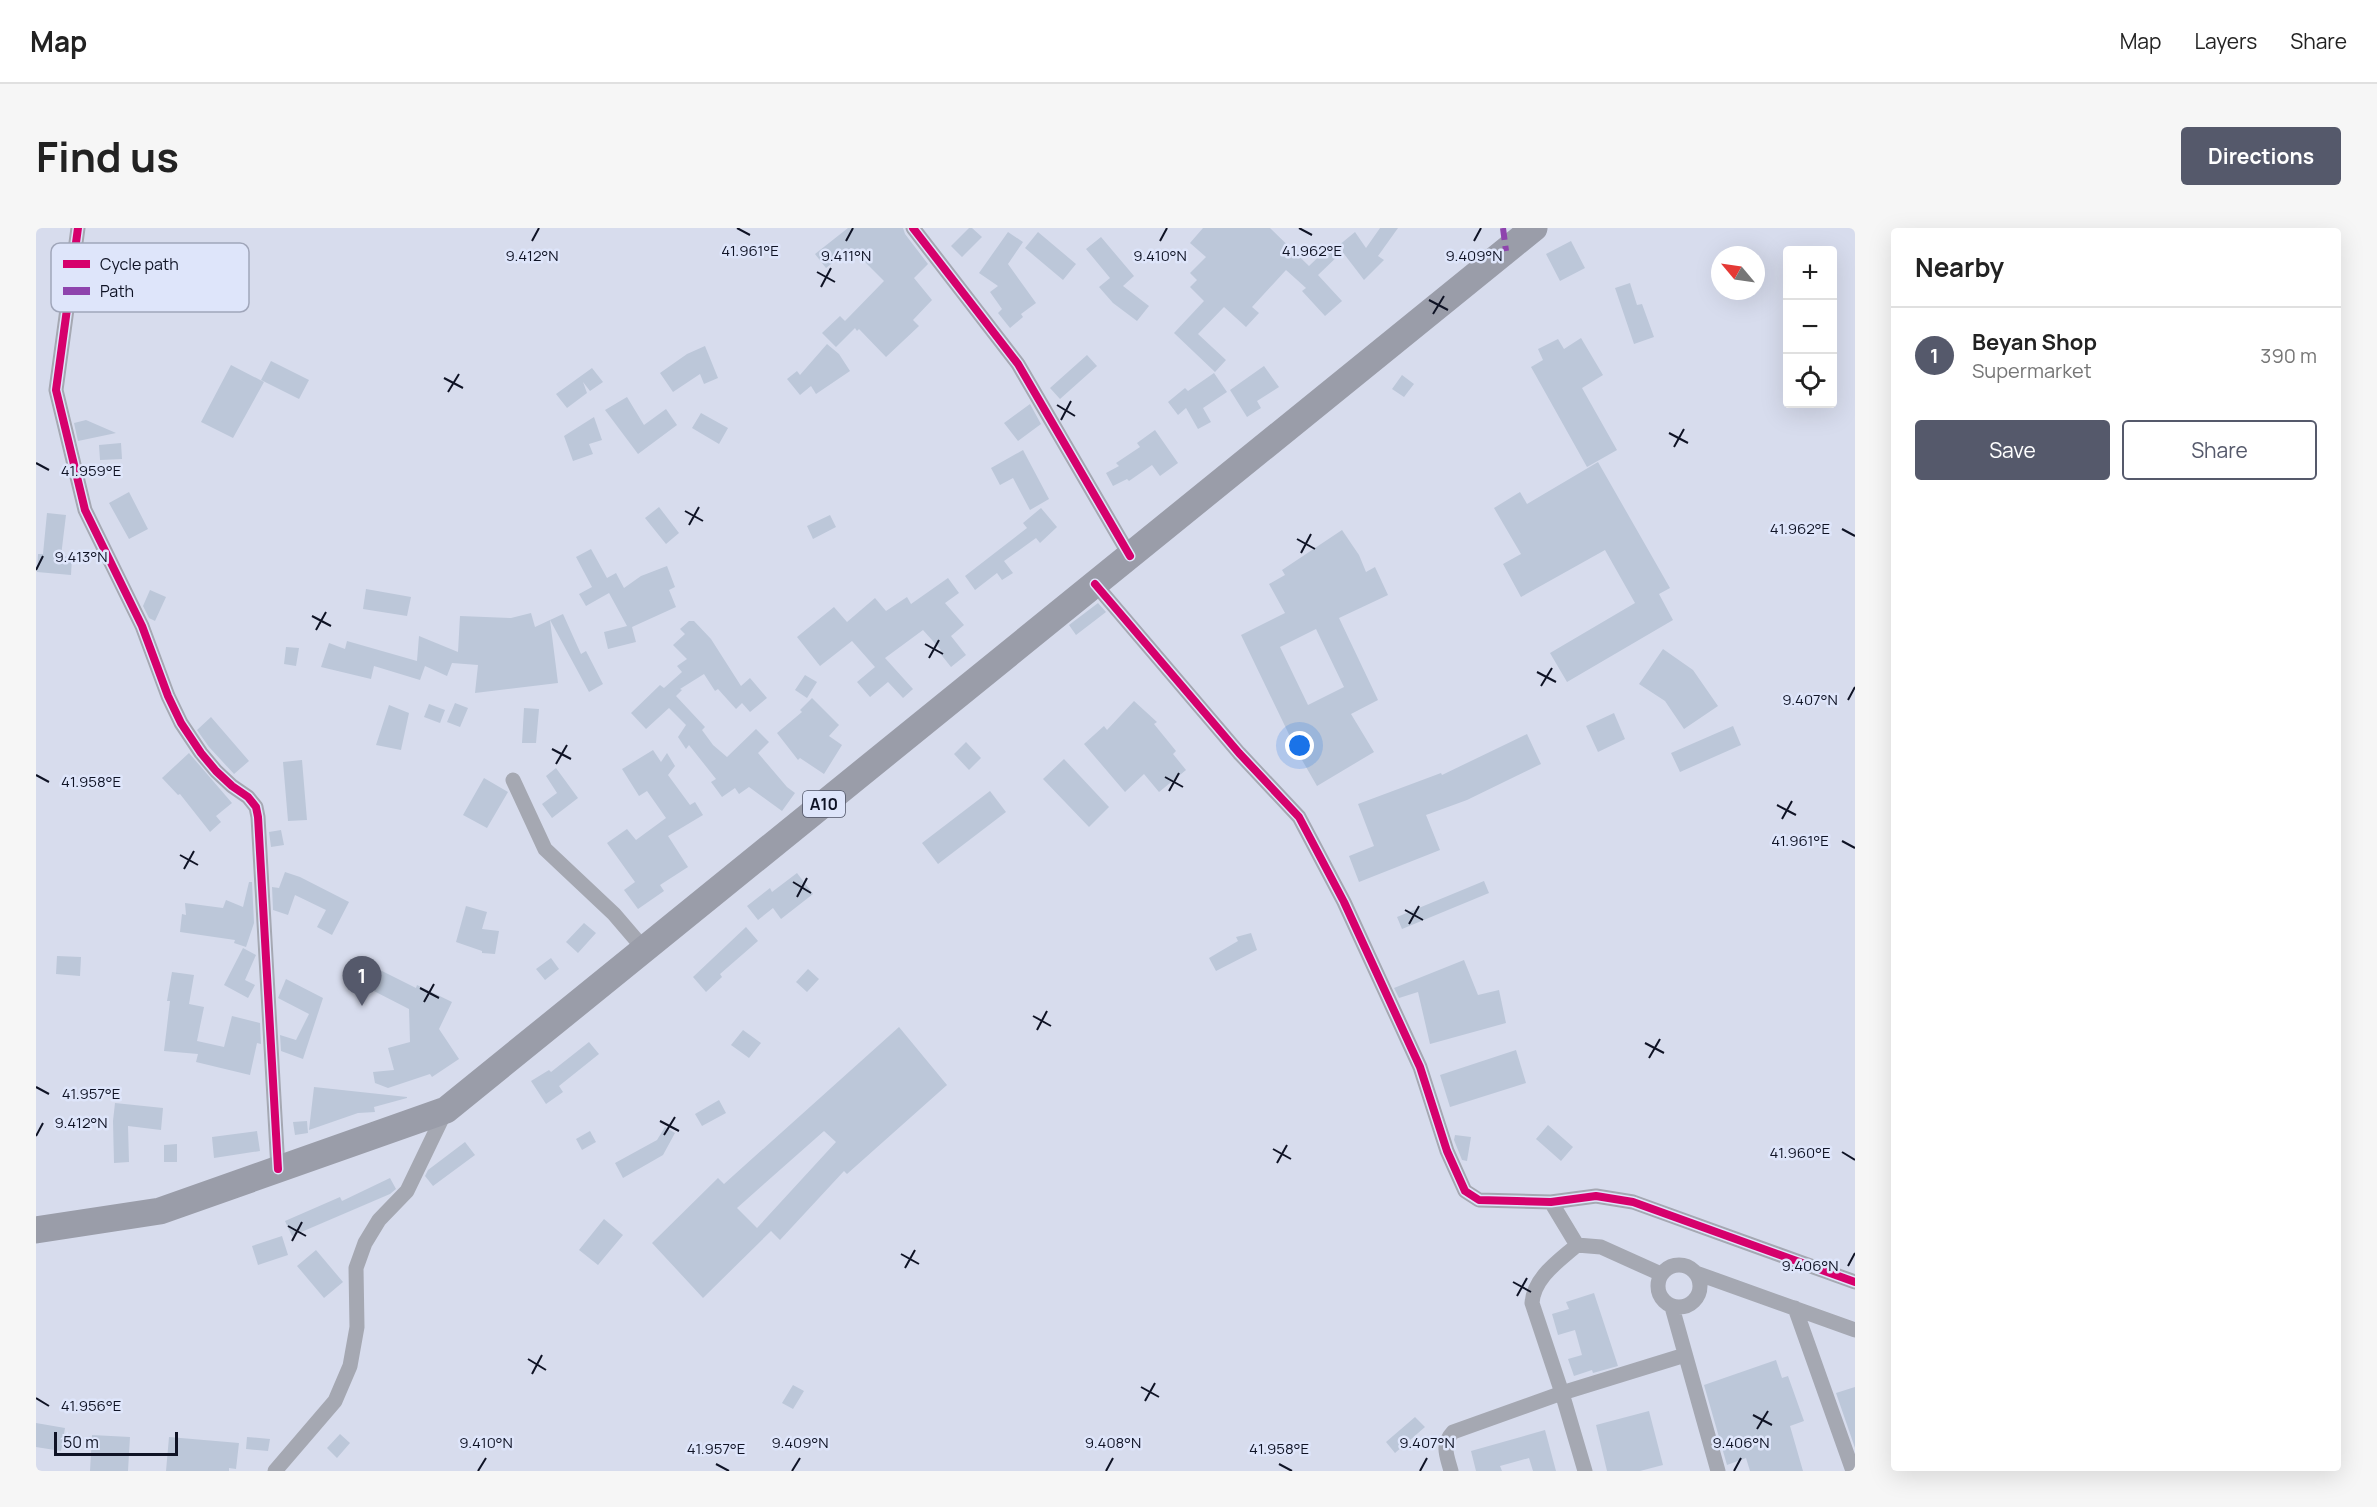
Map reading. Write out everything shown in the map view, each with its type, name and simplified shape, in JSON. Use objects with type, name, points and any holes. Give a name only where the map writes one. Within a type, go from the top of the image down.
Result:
[{"type":"highway","name":"A10","points":[[36,1230],[160,1211],[446,1110],[1534,228]]},
{"type":"street","points":[[76,243],[78,228]]},
{"type":"street","points":[[914,228],[1018,364],[1130,556]]},
{"type":"street","points":[[67,312],[56,390],[85,510],[142,626],[181,723],[216,771],[248,797],[256,807],[278,1169]]},
{"type":"street","points":[[1095,584],[1239,753],[1299,817],[1344,902],[1420,1067],[1447,1151],[1465,1191],[1479,1200],[1551,1202],[1596,1196],[1633,1202],[1855,1282]]},
{"type":"street","points":[[513,780],[545,849],[614,914],[644,949]]},
{"type":"street","points":[[275,1471],[335,1401],[350,1366],[357,1328],[356,1268],[365,1243],[380,1220],[407,1191],[446,1110]]},
{"type":"street","points":[[1551,1202],[1577,1245]]},
{"type":"street","points":[[1585,1471],[1532,1303],[1533,1292],[1541,1279],[1577,1245],[1601,1247],[1661,1274]]},
{"type":"street","points":[[1696,1273],[1701,1286],[1696,1299],[1686,1307],[1672,1307],[1661,1299],[1657,1287],[1661,1274],[1672,1266],[1685,1266],[1696,1273],[1855,1330]]},
{"type":"street","points":[[1672,1307],[1714,1470]]},
{"type":"street","points":[[1795,1308],[1852,1471]]},
{"type":"street","points":[[1451,1471],[1445,1450],[1447,1439],[1453,1432],[1562,1393],[1685,1355]]},
{"type":"building","points":[[848,228],[903,228],[928,264],[914,278],[932,300],[913,320],[919,326],[886,357],[859,329],[857,331],[855,328],[836,347],[822,333],[840,316],[845,321],[884,281],[851,248],[826,268],[815,254]]},
{"type":"building","points":[[969,228],[982,237],[962,257],[951,246]]},
{"type":"building","points":[[1203,228],[1270,228],[1309,266],[1332,244],[1341,253],[1318,275],[1342,301],[1325,316],[1302,291],[1306,288],[1286,270],[1252,307],[1259,313],[1246,327],[1224,307],[1198,334],[1226,360],[1215,372],[1174,333],[1204,301],[1190,287],[1197,280],[1190,273],[1206,257],[1190,243]]},
{"type":"building","points":[[1380,228],[1398,228],[1378,256],[1384,260],[1364,280],[1338,246],[1355,232],[1366,248]]},
{"type":"building","points":[[1008,232],[1023,242],[1008,264],[1036,303],[1021,314],[1023,317],[1010,328],[998,313],[1002,309],[990,292],[998,286],[979,273]]},
{"type":"building","points":[[1038,232],[1076,264],[1063,280],[1025,248]]},
{"type":"building","points":[[1101,237],[1134,276],[1123,286],[1149,306],[1137,321],[1113,303],[1099,287],[1110,278],[1086,249]]},
{"type":"building","points":[[1571,241],[1585,268],[1560,281],[1546,254]]},
{"type":"building","points":[[1630,283],[1637,305],[1642,304],[1654,337],[1634,344],[1615,288]]},
{"type":"building","points":[[1581,338],[1603,375],[1582,388],[1617,450],[1587,467],[1531,367],[1543,360],[1538,349],[1558,339],[1564,349]]},
{"type":"building","points":[[827,344],[839,354],[850,371],[816,394],[811,386],[800,395],[787,379],[797,371],[800,375]]},
{"type":"building","points":[[705,346],[718,378],[704,384],[700,374],[673,392],[660,373],[687,354]]},
{"type":"building","points":[[1087,355],[1097,366],[1060,399],[1050,388]]},
{"type":"building","points":[[271,361],[309,380],[299,399],[261,380]]},
{"type":"building","points":[[231,365],[264,382],[233,438],[201,422]]},
{"type":"building","points":[[1264,366],[1279,387],[1257,401],[1261,408],[1247,417],[1230,390]]},
{"type":"building","points":[[592,368],[603,382],[590,391],[583,382],[587,393],[567,408],[556,394]]},
{"type":"building","points":[[1214,373],[1227,392],[1203,408],[1211,422],[1198,429],[1186,408],[1178,415],[1168,402],[1185,388],[1188,391]]},
{"type":"building","points":[[1402,375],[1414,384],[1404,397],[1392,389]]},
{"type":"building","points":[[627,397],[644,425],[666,409],[677,425],[638,454],[605,410]]},
{"type":"building","points":[[1030,404],[1041,424],[1018,441],[1004,423]]},
{"type":"building","points":[[701,413],[728,428],[719,444],[692,428]]},
{"type":"building","points":[[594,417],[602,440],[589,444],[593,454],[573,461],[564,436]]},
{"type":"building","points":[[86,420],[116,433],[78,441],[74,423]]},
{"type":"building","points":[[1155,430],[1178,463],[1160,476],[1152,465],[1129,481],[1127,479],[1113,486],[1106,473],[1119,466],[1116,463],[1140,447],[1137,443]]},
{"type":"building","points":[[121,443],[122,459],[100,460],[99,445]]},
{"type":"building","points":[[1023,450],[1049,499],[1030,510],[1013,478],[1000,485],[991,468]]},
{"type":"building","points":[[1598,462],[1670,588],[1659,594],[1673,620],[1567,682],[1550,653],[1635,603],[1605,550],[1521,597],[1503,564],[1521,554],[1494,508],[1520,492],[1527,504]]},
{"type":"building","points":[[129,492],[148,529],[129,539],[109,503]]},
{"type":"building","points":[[659,507],[679,533],[666,544],[645,518]]},
{"type":"building","points":[[1041,508],[1057,527],[1040,543],[1036,538],[1004,561],[1013,573],[1002,580],[997,573],[975,590],[965,576],[1027,528],[1023,523]]},
{"type":"building","points":[[47,513],[66,515],[61,556],[72,557],[71,575],[37,572],[38,554],[43,554]]},
{"type":"building","points":[[830,515],[836,527],[813,539],[807,526]]},
{"type":"building","points":[[1342,530],[1359,555],[1366,572],[1375,567],[1388,595],[1339,618],[1378,700],[1351,714],[1374,752],[1317,786],[1298,753],[1241,635],[1285,613],[1269,584],[1285,575],[1282,570]],"holes":[[[1316,629],[1344,687],[1308,705],[1280,647]]]},
{"type":"building","points":[[591,549],[607,578],[616,573],[624,588],[641,576],[667,566],[675,587],[669,590],[676,607],[632,627],[636,642],[608,649],[604,632],[627,626],[609,593],[586,606],[579,594],[592,587],[576,557]]},
{"type":"building","points":[[948,578],[959,593],[945,603],[964,625],[951,636],[966,655],[951,667],[939,652],[941,650],[923,630],[885,658],[913,689],[903,698],[888,682],[870,697],[857,682],[875,667],[852,641],[820,666],[797,637],[834,607],[847,622],[875,598],[886,611],[907,597],[911,604]]},
{"type":"building","points":[[366,589],[411,597],[407,616],[363,609]]},
{"type":"building","points":[[150,590],[166,597],[155,621],[149,618],[143,606]]},
{"type":"building","points":[[1098,603],[1106,612],[1076,635],[1069,625]]},
{"type":"building","points":[[531,613],[535,627],[550,620],[558,683],[475,693],[478,665],[452,663],[447,676],[425,666],[420,680],[374,666],[371,679],[321,667],[329,643],[345,649],[347,641],[417,661],[419,636],[458,652],[460,616],[511,618]]},
{"type":"building","points":[[563,614],[581,654],[586,651],[603,684],[589,692],[550,620]]},
{"type":"building","points":[[689,621],[694,621],[711,639],[741,686],[750,678],[767,698],[750,712],[742,703],[736,709],[718,689],[715,691],[704,674],[680,689],[682,690],[676,696],[705,727],[702,730],[713,745],[727,757],[756,729],[769,742],[758,753],[795,793],[782,811],[749,787],[739,794],[735,788],[722,797],[711,782],[716,779],[689,745],[686,749],[678,737],[686,725],[669,708],[646,729],[631,713],[660,685],[664,688],[682,672],[677,666],[687,659],[673,645],[685,634],[680,629]]},
{"type":"building","points":[[286,647],[299,648],[296,666],[284,664]]},
{"type":"building","points":[[1663,649],[1693,670],[1718,706],[1684,729],[1665,701],[1639,684]]},
{"type":"building","points":[[805,675],[817,682],[807,698],[795,690]]},
{"type":"building","points":[[812,698],[839,725],[829,736],[842,745],[824,774],[800,758],[798,760],[777,733],[802,712],[800,710]]},
{"type":"building","points":[[1134,701],[1157,722],[1154,724],[1176,751],[1173,754],[1186,770],[1159,792],[1144,774],[1125,792],[1084,744],[1104,726],[1107,730]]},
{"type":"building","points":[[455,703],[468,708],[460,727],[447,722]]},
{"type":"building","points":[[429,704],[445,710],[440,723],[424,717]]},
{"type":"building","points":[[389,705],[409,713],[401,750],[376,745]]},
{"type":"building","points":[[524,708],[539,709],[536,743],[522,743]]},
{"type":"building","points":[[1614,713],[1625,739],[1598,752],[1586,726]]},
{"type":"building","points":[[211,717],[249,761],[234,774],[197,730]]},
{"type":"building","points":[[1733,726],[1741,745],[1680,772],[1671,753]]},
{"type":"building","points":[[1527,734],[1541,764],[1467,800],[1426,815],[1440,850],[1359,882],[1349,856],[1374,846],[1358,804],[1441,773],[1442,775]]},
{"type":"building","points":[[966,742],[981,758],[969,770],[954,754]]},
{"type":"building","points":[[653,750],[661,762],[667,753],[675,766],[668,775],[690,805],[695,802],[703,815],[668,836],[688,867],[660,885],[664,891],[638,909],[624,890],[635,882],[607,843],[627,829],[636,840],[666,818],[647,791],[639,796],[622,769]]},
{"type":"building","points":[[189,753],[232,803],[216,816],[221,822],[210,832],[180,794],[178,795],[162,778]]},
{"type":"building","points":[[1064,759],[1109,807],[1089,827],[1043,779]]},
{"type":"building","points":[[302,760],[307,820],[288,821],[283,762]]},
{"type":"building","points":[[556,768],[578,798],[552,818],[542,804],[557,793],[546,776]]},
{"type":"building","points":[[484,778],[508,792],[487,828],[463,815]]},
{"type":"building","points":[[990,791],[1006,812],[938,864],[922,843]]},
{"type":"building","points":[[281,830],[284,845],[271,847],[269,832]]},
{"type":"building","points":[[285,872],[300,877],[349,902],[332,935],[317,927],[326,910],[295,895],[288,915],[273,910],[272,887],[279,888]]},
{"type":"building","points":[[797,873],[813,894],[781,919],[773,908],[758,920],[747,906],[770,888],[772,892]]},
{"type":"building","points":[[1484,881],[1489,893],[1402,929],[1397,917]]},
{"type":"building","points":[[249,882],[252,882],[254,923],[246,947],[234,943],[235,940],[180,932],[182,914],[186,915],[185,903],[223,908],[226,900],[243,907]]},
{"type":"building","points":[[466,906],[487,912],[482,929],[499,931],[495,954],[482,953],[482,951],[456,942]]},
{"type":"building","points":[[584,923],[596,933],[578,953],[566,942]]},
{"type":"building","points":[[746,927],[758,941],[720,974],[722,977],[706,992],[693,977]]},
{"type":"building","points":[[1251,933],[1257,950],[1216,971],[1209,958],[1238,941],[1236,937]]},
{"type":"building","points":[[243,948],[256,955],[245,980],[255,985],[248,998],[224,985]]},
{"type":"building","points":[[57,956],[81,957],[80,976],[56,974]]},
{"type":"building","points":[[551,958],[559,969],[545,980],[536,969]]},
{"type":"building","points":[[1464,960],[1478,995],[1499,990],[1506,1023],[1430,1044],[1418,992],[1399,998],[1394,988]]},
{"type":"building","points":[[376,968],[416,988],[417,985],[452,1002],[439,1029],[459,1059],[432,1077],[430,1074],[388,1088],[375,1083],[373,1072],[394,1070],[388,1048],[410,1042],[409,1009],[366,987]]},
{"type":"building","points":[[808,969],[819,979],[807,992],[796,982]]},
{"type":"building","points":[[172,972],[194,975],[189,1004],[204,1007],[197,1041],[224,1047],[232,1016],[260,1023],[261,1044],[257,1043],[250,1075],[196,1062],[198,1054],[164,1051],[170,1001],[167,1001]]},
{"type":"building","points":[[286,979],[323,998],[303,1059],[281,1051],[280,1035],[296,1040],[309,1014],[278,998]]},
{"type":"building","points":[[899,1027],[947,1085],[847,1174],[844,1171],[780,1240],[771,1231],[703,1298],[652,1243],[718,1178],[724,1184]],"holes":[[[824,1131],[836,1142],[757,1228],[737,1208]]]},
{"type":"building","points":[[743,1030],[761,1043],[749,1058],[731,1045]]},
{"type":"building","points":[[589,1042],[599,1054],[559,1086],[563,1092],[546,1104],[531,1081],[549,1070],[551,1072]]},
{"type":"building","points":[[1516,1050],[1526,1083],[1450,1107],[1440,1075]]},
{"type":"building","points":[[314,1087],[407,1098],[374,1107],[375,1112],[358,1113],[309,1130]]},
{"type":"building","points":[[719,1100],[726,1113],[702,1126],[695,1114]]},
{"type":"building","points":[[115,1103],[163,1108],[161,1130],[128,1126],[129,1162],[114,1163]]},
{"type":"building","points":[[307,1121],[308,1133],[295,1135],[293,1122]]},
{"type":"building","points":[[1548,1125],[1573,1147],[1561,1161],[1536,1139]]},
{"type":"building","points":[[665,1127],[675,1133],[663,1155],[623,1178],[615,1163],[657,1140]]},
{"type":"building","points":[[257,1131],[260,1151],[214,1158],[212,1137]]},
{"type":"building","points":[[590,1131],[596,1142],[582,1150],[576,1139]]},
{"type":"building","points":[[1455,1135],[1471,1137],[1467,1161],[1462,1160],[1454,1140]]},
{"type":"building","points":[[465,1142],[475,1155],[433,1186],[425,1176],[428,1170]]},
{"type":"building","points":[[177,1144],[177,1162],[164,1162],[164,1145]]},
{"type":"building","points":[[390,1178],[396,1189],[390,1194],[292,1236],[285,1221],[340,1197],[342,1201]]},
{"type":"building","points":[[604,1219],[623,1235],[598,1265],[579,1250]]},
{"type":"building","points":[[282,1236],[288,1255],[258,1265],[252,1246]]},
{"type":"building","points":[[316,1250],[343,1282],[324,1298],[297,1266]]},
{"type":"building","points":[[1594,1293],[1618,1366],[1593,1373],[1592,1370],[1574,1376],[1568,1359],[1582,1355],[1575,1330],[1558,1335],[1552,1314],[1569,1309],[1566,1302]]},
{"type":"building","points":[[1776,1360],[1782,1378],[1788,1376],[1804,1421],[1790,1426],[1803,1471],[1750,1471],[1746,1458],[1727,1465],[1704,1385]]},
{"type":"building","points":[[793,1385],[804,1391],[793,1409],[782,1403]]},
{"type":"building","points":[[1855,1387],[1855,1448],[1836,1393]]},
{"type":"building","points":[[1649,1411],[1663,1465],[1640,1471],[1607,1471],[1596,1425]]},
{"type":"building","points":[[1415,1417],[1425,1427],[1395,1453],[1386,1442]]},
{"type":"building","points":[[36,1423],[65,1428],[61,1451],[36,1447]]},
{"type":"building","points":[[1545,1430],[1556,1471],[1533,1471],[1529,1458],[1500,1466],[1502,1471],[1476,1471],[1471,1451]]},
{"type":"building","points":[[340,1434],[350,1443],[337,1458],[327,1448]]},
{"type":"building","points":[[92,1435],[130,1437],[128,1471],[90,1471]]},
{"type":"building","points":[[169,1437],[239,1443],[236,1469],[166,1471]]},
{"type":"building","points":[[247,1437],[270,1439],[268,1451],[246,1449]]},
{"type":"marked path","points":[[1503,228],[1506,251]]},
{"type":"cycle path","points":[[76,243],[78,228]]},
{"type":"cycle path","points":[[913,228],[1018,364],[1130,556]]},
{"type":"cycle path","points":[[67,312],[56,390],[85,510],[142,626],[168,696],[181,723],[216,771],[248,797],[256,807],[278,1169]]},
{"type":"cycle path","points":[[1095,584],[1239,753],[1299,817],[1344,902],[1420,1067],[1447,1151],[1465,1191],[1479,1200],[1551,1202],[1596,1196],[1633,1202],[1855,1282]]},
{"type":"place","name":"Beyan Shop","points":[[362,1006]]}]
